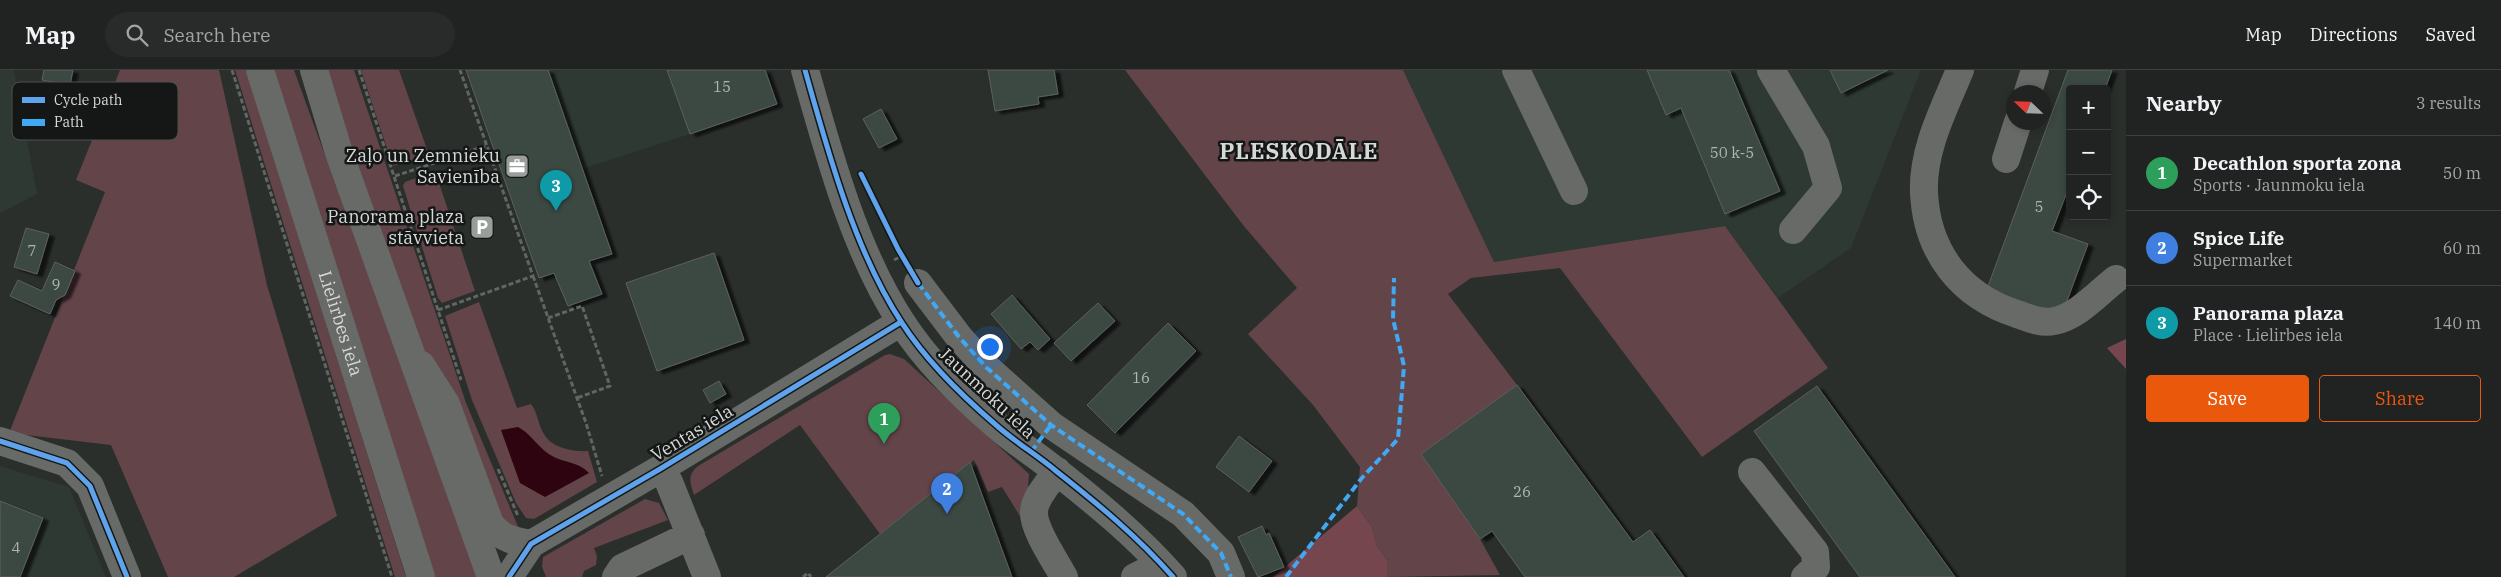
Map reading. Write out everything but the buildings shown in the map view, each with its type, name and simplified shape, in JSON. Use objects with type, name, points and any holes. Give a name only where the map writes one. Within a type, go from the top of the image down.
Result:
[{"type":"street","name":"Lielirbes iela","points":[[260,70],[421,577]]},
{"type":"street","points":[[314,70],[339,153],[491,577]]},
{"type":"street","name":"Jaunmoku iela","points":[[805,70],[849,213],[873,271],[901,322],[920,349],[997,426],[1057,471],[1124,526],[1167,570]]},
{"type":"street","points":[[1516,70],[1574,191]]},
{"type":"street","points":[[1771,70],[1816,146],[1828,188],[1793,230]]},
{"type":"street","points":[[1960,70],[1935,132],[1925,164],[1924,192],[1929,232],[1945,263],[1957,278],[1978,296],[1995,306],[2032,319],[2051,322],[2070,315],[2116,279]]},
{"type":"street","points":[[2030,85],[2035,70]]},
{"type":"street","points":[[2006,159],[2015,130]]},
{"type":"street","name":"Jaunmoku iela","points":[[918,283],[944,318],[986,367],[1051,425],[1184,514],[1221,553],[1231,577]]},
{"type":"street","name":"Ventas iela","points":[[509,577],[530,544],[660,469],[901,322]]},
{"type":"street","points":[[408,347],[446,404],[490,524],[498,533],[506,538],[530,544]]},
{"type":"street","points":[[1031,452],[1051,425]]},
{"type":"street","points":[[0,441],[67,463],[90,486],[127,577]]},
{"type":"street","points":[[660,469],[669,482],[707,577]]},
{"type":"street","points":[[1057,471],[1039,496],[1034,512],[1037,526],[1064,577]]},
{"type":"street","points":[[1752,472],[1815,552],[1816,567],[1805,577]]},
{"type":"street","points":[[616,577],[622,568],[691,535]]},
{"type":"street","points":[[1135,577],[1167,570]]},
{"type":"path","points":[[232,70],[392,577]]},
{"type":"path","points":[[359,70],[462,384]]},
{"type":"path","points":[[460,70],[577,398],[604,483]]},
{"type":"path","points":[[466,152],[486,146]]},
{"type":"path","points":[[395,176],[447,158]]},
{"type":"path","points":[[898,249],[918,283]]},
{"type":"path","points":[[438,310],[532,276]]},
{"type":"path","points":[[548,318],[582,306],[610,386],[577,398]]},
{"type":"path","points":[[496,465],[530,544]]},
{"type":"path","points":[[803,577],[808,573],[811,577]]},
{"type":"shaded area","points":[[0,70],[14,70],[16,82],[12,82],[12,140],[27,140],[37,194],[0,213]]},
{"type":"shaded area","points":[[120,70],[219,70],[267,285],[337,516],[234,577],[168,577],[111,445],[9,433],[105,192],[76,180],[92,140],[178,140],[178,82],[115,82]]},
{"type":"shaded area","points":[[235,70],[246,70],[406,577],[395,577]]},
{"type":"shaded area","points":[[274,70],[294,70],[478,577],[435,577]]},
{"type":"shaded area","points":[[324,70],[354,70],[466,403],[519,529],[502,524],[456,409],[420,343]]},
{"type":"shaded area","points":[[361,70],[399,70],[429,155],[393,166]]},
{"type":"shaded area","points":[[548,70],[667,70],[690,134],[582,169]]},
{"type":"shaded area","points":[[1125,70],[1403,70],[1494,262],[1725,226],[1828,368],[1702,457],[1560,268],[1471,278],[1448,294],[1517,385],[1421,454],[1480,539],[1500,575],[1387,577],[1387,560],[1377,546],[1372,527],[1357,506],[1360,467],[1313,405],[1248,334],[1297,288],[1243,225]]},
{"type":"shaded area","points":[[1403,70],[1921,70],[1851,248],[1778,298],[1725,226],[1494,262]]},
{"type":"shaded area","points":[[435,171],[475,291],[442,303],[438,298],[403,186],[405,182]]},
{"type":"shaded area","points":[[479,302],[517,408],[531,404],[542,430],[547,439],[552,443],[570,450],[588,451],[597,482],[534,519],[526,518],[516,503],[472,400],[445,316]]},
{"type":"shaded area","points":[[2126,339],[2126,369],[2107,348]]},
{"type":"shaded area","points":[[890,354],[904,359],[1029,474],[1028,488],[1033,490],[1023,521],[1002,487],[988,492],[974,460],[880,534],[800,425],[694,495],[690,479],[698,466],[885,355]]},
{"type":"shaded area","points":[[518,427],[549,454],[581,467],[589,473],[545,497],[520,483],[501,430]]},
{"type":"shaded area","points":[[0,466],[69,487],[106,577],[0,577]]},
{"type":"shaded area","points":[[645,499],[659,503],[668,520],[594,548],[597,556],[596,565],[584,571],[582,577],[546,577],[542,567],[543,557]]},
{"type":"shaded area","points":[[1357,506],[1372,527],[1377,546],[1387,560],[1387,577],[1273,577]]},
{"type":"marked path","points":[[1286,577],[1361,479],[1398,439],[1404,366],[1393,319],[1394,278]]},
{"type":"marked path","points":[[918,283],[959,337],[986,367],[1051,425],[1183,514],[1221,553],[1231,577]]},
{"type":"marked path","points":[[1031,452],[1051,425]]},
{"type":"cycle path","points":[[805,70],[844,201],[870,265],[885,295],[922,351],[970,402],[1003,431],[1102,508],[1146,548],[1173,577]]},
{"type":"cycle path","points":[[861,174],[898,249],[918,283]]},
{"type":"cycle path","points":[[509,577],[531,544],[660,469],[901,322]]},
{"type":"cycle path","points":[[0,441],[67,463],[90,486],[127,577]]},
{"type":"place","name":"Zaļo un Zemnieku Savienība","points":[[517,166]]},
{"type":"place","name":"Panorama plaza","points":[[556,211]]},
{"type":"place","name":"Panorama plaza stāvvieta","points":[[482,227]]},
{"type":"place","name":"Decathlon sporta zona","points":[[884,444]]},
{"type":"place","name":"Spice Life","points":[[947,514]]},
{"type":"district","name":"PLESKODĀLE","points":[[1299,151]]}]
